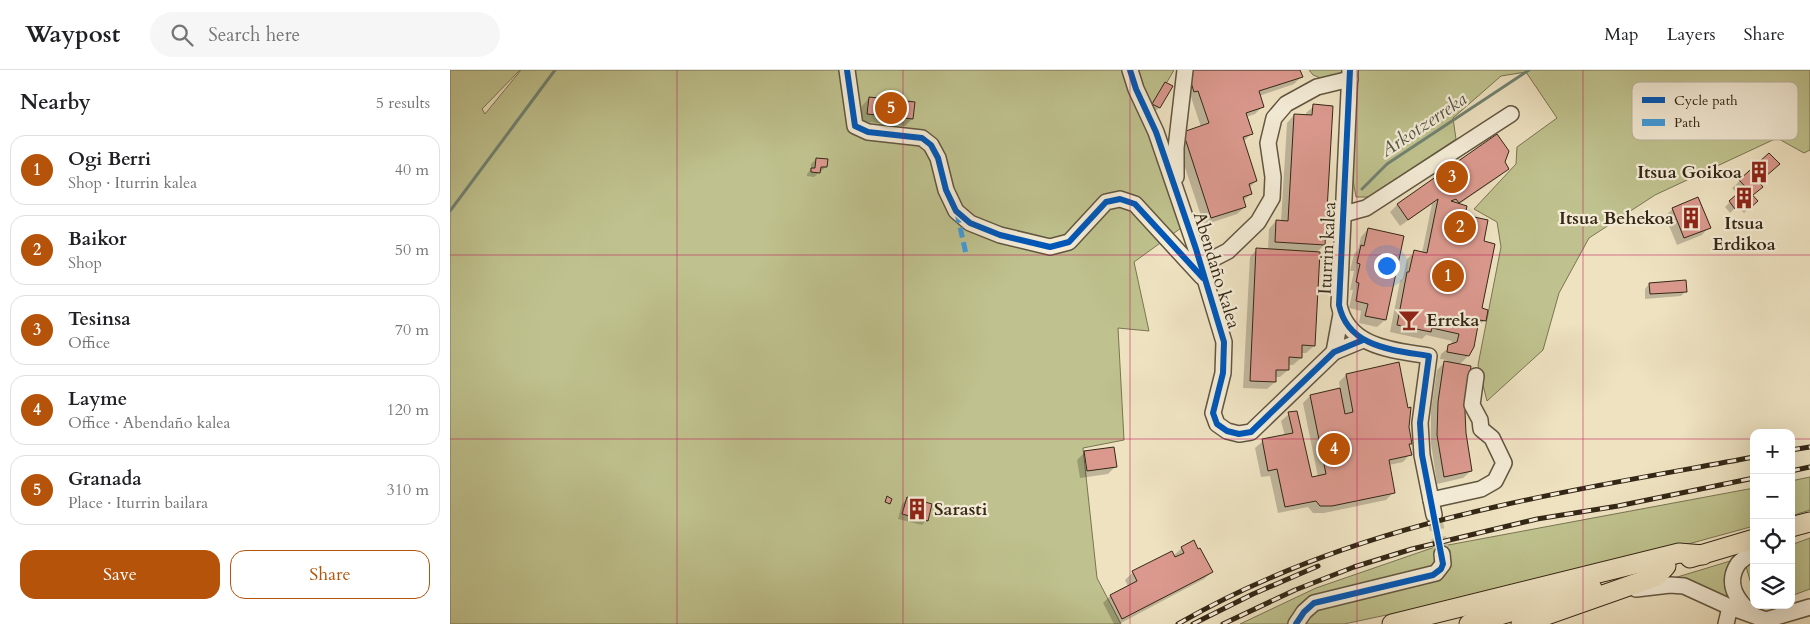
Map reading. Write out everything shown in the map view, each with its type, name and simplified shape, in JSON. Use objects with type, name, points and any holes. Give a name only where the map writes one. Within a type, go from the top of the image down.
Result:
[{"type":"main road","points":[[1470,624],[1750,540]]},
{"type":"main road","points":[[1392,624],[1679,553],[1703,555]]},
{"type":"main road","points":[[1522,624],[1657,576],[1666,566]]},
{"type":"street","points":[[847,70],[855,126],[868,132],[922,138],[931,145],[938,158],[946,190],[956,211],[970,223],[990,232],[1050,247],[1069,242],[1106,202],[1120,199],[1136,204],[1206,281]]},
{"type":"street","name":"Abendaño kalea","points":[[1130,70],[1136,89],[1156,132],[1176,188],[1224,342],[1223,373],[1212,412],[1217,424],[1227,431],[1240,434],[1252,432],[1334,352]]},
{"type":"street","points":[[1176,188],[1176,148],[1185,70]]},
{"type":"street","name":"Abendaño kalea","points":[[1201,265],[1228,251],[1258,222],[1272,198],[1273,177],[1268,143],[1274,118],[1286,104],[1317,87],[1350,75]]},
{"type":"street","name":"Iturrin kalea","points":[[1350,75],[1339,306],[1341,314],[1351,330],[1363,340],[1385,348],[1429,356],[1420,422],[1422,455],[1434,515]]},
{"type":"street","points":[[1344,214],[1366,208],[1511,114]]},
{"type":"street","points":[[1334,352],[1341,314]]},
{"type":"street","points":[[1334,352],[1363,340]]},
{"type":"street","points":[[1431,500],[1481,489],[1495,481],[1504,463],[1492,438],[1481,429],[1480,420],[1472,405],[1476,376]]},
{"type":"street","points":[[1296,624],[1314,603],[1433,574],[1441,569],[1443,564],[1442,554]]},
{"type":"street","points":[[1750,555],[1738,564],[1733,579],[1734,593],[1754,616]]},
{"type":"street","points":[[1607,593],[1670,584],[1684,586],[1730,607],[1766,620],[1810,607]]},
{"type":"street","points":[[1307,624],[1306,614],[1310,606]]},
{"type":"street","points":[[1726,624],[1730,607]]},
{"type":"green space","points":[[450,70],[520,70],[482,109],[485,114],[521,70],[1174,70],[1144,121],[1181,228],[1134,262],[1149,331],[1118,328],[1124,440],[1083,448],[1097,578],[1121,624],[450,624]]},
{"type":"green space","points":[[1309,70],[1810,70],[1810,150],[1804,153],[1781,140],[1798,140],[1798,82],[1632,82],[1632,140],[1773,140],[1655,195],[1589,238],[1559,293],[1543,350],[1487,401],[1478,365],[1501,247],[1497,222],[1474,209],[1516,164],[1517,147],[1557,118],[1526,72],[1501,76],[1453,118],[1456,139],[1368,197],[1356,197],[1352,175],[1356,92],[1313,75]]},
{"type":"green space","points":[[1810,477],[1810,510],[1795,515],[1795,480]]},
{"type":"green space","points":[[1750,489],[1750,527],[1575,575],[1344,624],[1240,624],[1316,588],[1432,548]]},
{"type":"green space","points":[[1810,538],[1810,589],[1795,595],[1795,564],[1795,544]]},
{"type":"green space","points":[[1737,559],[1734,604],[1674,578]]},
{"type":"green space","points":[[1750,561],[1750,580],[1745,563]]},
{"type":"building","points":[[1187,70],[1300,70],[1303,77],[1259,91],[1264,107],[1246,113],[1253,134],[1243,137],[1257,181],[1249,184],[1252,194],[1243,197],[1246,207],[1211,218],[1183,132],[1209,123],[1198,91],[1194,92]]},
{"type":"building","points":[[1165,82],[1173,86],[1160,108],[1152,104]]},
{"type":"building","points":[[869,97],[915,102],[913,119],[867,114]]},
{"type":"building","points":[[1313,104],[1333,106],[1325,245],[1275,242],[1276,220],[1288,221],[1294,114],[1312,115]]},
{"type":"building","points":[[1497,134],[1509,151],[1505,162],[1509,169],[1459,203],[1456,199],[1451,201],[1467,206],[1465,215],[1488,220],[1484,241],[1495,244],[1482,308],[1488,310],[1486,321],[1479,320],[1474,347],[1469,356],[1447,352],[1448,345],[1457,342],[1459,334],[1432,328],[1431,332],[1397,325],[1407,272],[1409,272],[1414,250],[1427,253],[1438,199],[1408,220],[1397,204]]},
{"type":"building","name":"Itsua Goikoa","points":[[1769,153],[1780,164],[1759,182],[1763,187],[1753,195],[1739,180]]},
{"type":"building","points":[[816,158],[828,159],[827,167],[821,167],[820,173],[811,172],[811,168],[815,168]]},
{"type":"building","name":"Itsua Erdikoa","points":[[1745,187],[1758,201],[1749,209],[1743,202],[1735,209],[1729,201]]},
{"type":"building","name":"Itsua Behekoa","points":[[1698,197],[1711,228],[1684,238],[1672,208]]},
{"type":"building","points":[[1368,228],[1404,236],[1386,320],[1365,316],[1368,304],[1356,301],[1359,283],[1356,282],[1360,264],[1357,263],[1361,245],[1364,246]]},
{"type":"building","points":[[1256,248],[1320,252],[1315,346],[1302,345],[1302,358],[1289,357],[1289,370],[1276,370],[1276,382],[1250,381]]},
{"type":"building","points":[[1686,280],[1687,292],[1650,294],[1649,283]]},
{"type":"building","points":[[1444,361],[1471,366],[1465,412],[1472,471],[1444,477],[1437,435],[1438,402]]},
{"type":"building","points":[[1399,362],[1408,408],[1411,407],[1409,427],[1412,444],[1409,444],[1412,455],[1389,460],[1395,493],[1332,506],[1320,506],[1316,501],[1285,507],[1277,469],[1268,471],[1262,439],[1293,433],[1288,412],[1297,411],[1312,477],[1326,474],[1310,395],[1340,388],[1345,414],[1353,412],[1346,374]]},
{"type":"building","points":[[1114,447],[1117,467],[1087,471],[1084,451]]},
{"type":"building","points":[[887,496],[892,499],[890,504],[885,502]]},
{"type":"building","name":"Sarasti","points":[[907,497],[932,504],[928,521],[902,514]]},
{"type":"building","points":[[1194,540],[1213,572],[1122,619],[1110,595],[1137,581],[1132,571],[1172,551],[1175,557],[1184,553],[1181,547]]},
{"type":"waterway","points":[[450,211],[555,70]]},
{"type":"waterway","name":"Arkotzerreka","points":[[1362,189],[1387,164],[1529,70]]},
{"type":"tunnel","points":[[1434,515],[1442,554]]},
{"type":"railway","points":[[1795,449],[1810,447]]},
{"type":"railway","points":[[1178,624],[1246,589],[1315,560],[1386,536],[1458,516],[1531,499],[1750,458]]},
{"type":"railway","points":[[1795,470],[1810,467]]},
{"type":"railway","points":[[1223,624],[1295,590],[1354,567],[1412,549],[1537,519],[1618,506],[1750,479]]},
{"type":"railway","points":[[1193,624],[1253,594],[1318,566]]},
{"type":"marked path","points":[[957,213],[966,254]]},
{"type":"cycle path","points":[[847,70],[855,126],[868,132],[922,138],[931,145],[938,158],[946,190],[956,211],[970,223],[1000,235],[1050,247],[1069,242],[1106,202],[1120,199],[1135,204],[1203,278]]},
{"type":"cycle path","points":[[1130,70],[1136,89],[1156,132],[1196,249],[1224,342],[1223,373],[1213,413],[1217,424],[1227,431],[1239,434],[1251,432],[1334,352],[1363,340]]},
{"type":"cycle path","points":[[1296,624],[1304,612],[1314,603],[1433,575],[1441,569],[1443,564],[1422,455],[1420,423],[1429,356],[1388,349],[1362,338],[1352,330],[1344,319],[1339,305],[1350,70]]},
{"type":"place","name":"Granada","points":[[891,108]]},
{"type":"place","name":"Itsua Goikoa","points":[[1759,172]]},
{"type":"place","name":"Tesinsa","points":[[1452,177]]},
{"type":"place","name":"Itsua Erdikoa","points":[[1744,198]]},
{"type":"place","name":"Itsua Behekoa","points":[[1691,218]]},
{"type":"place","name":"Baikor","points":[[1460,227]]},
{"type":"place","name":"Ogi Berri","points":[[1448,276]]},
{"type":"place","name":"Erreka","points":[[1409,320]]},
{"type":"place","name":"Layme","points":[[1334,449]]},
{"type":"place","name":"Sarasti","points":[[917,509]]}]
